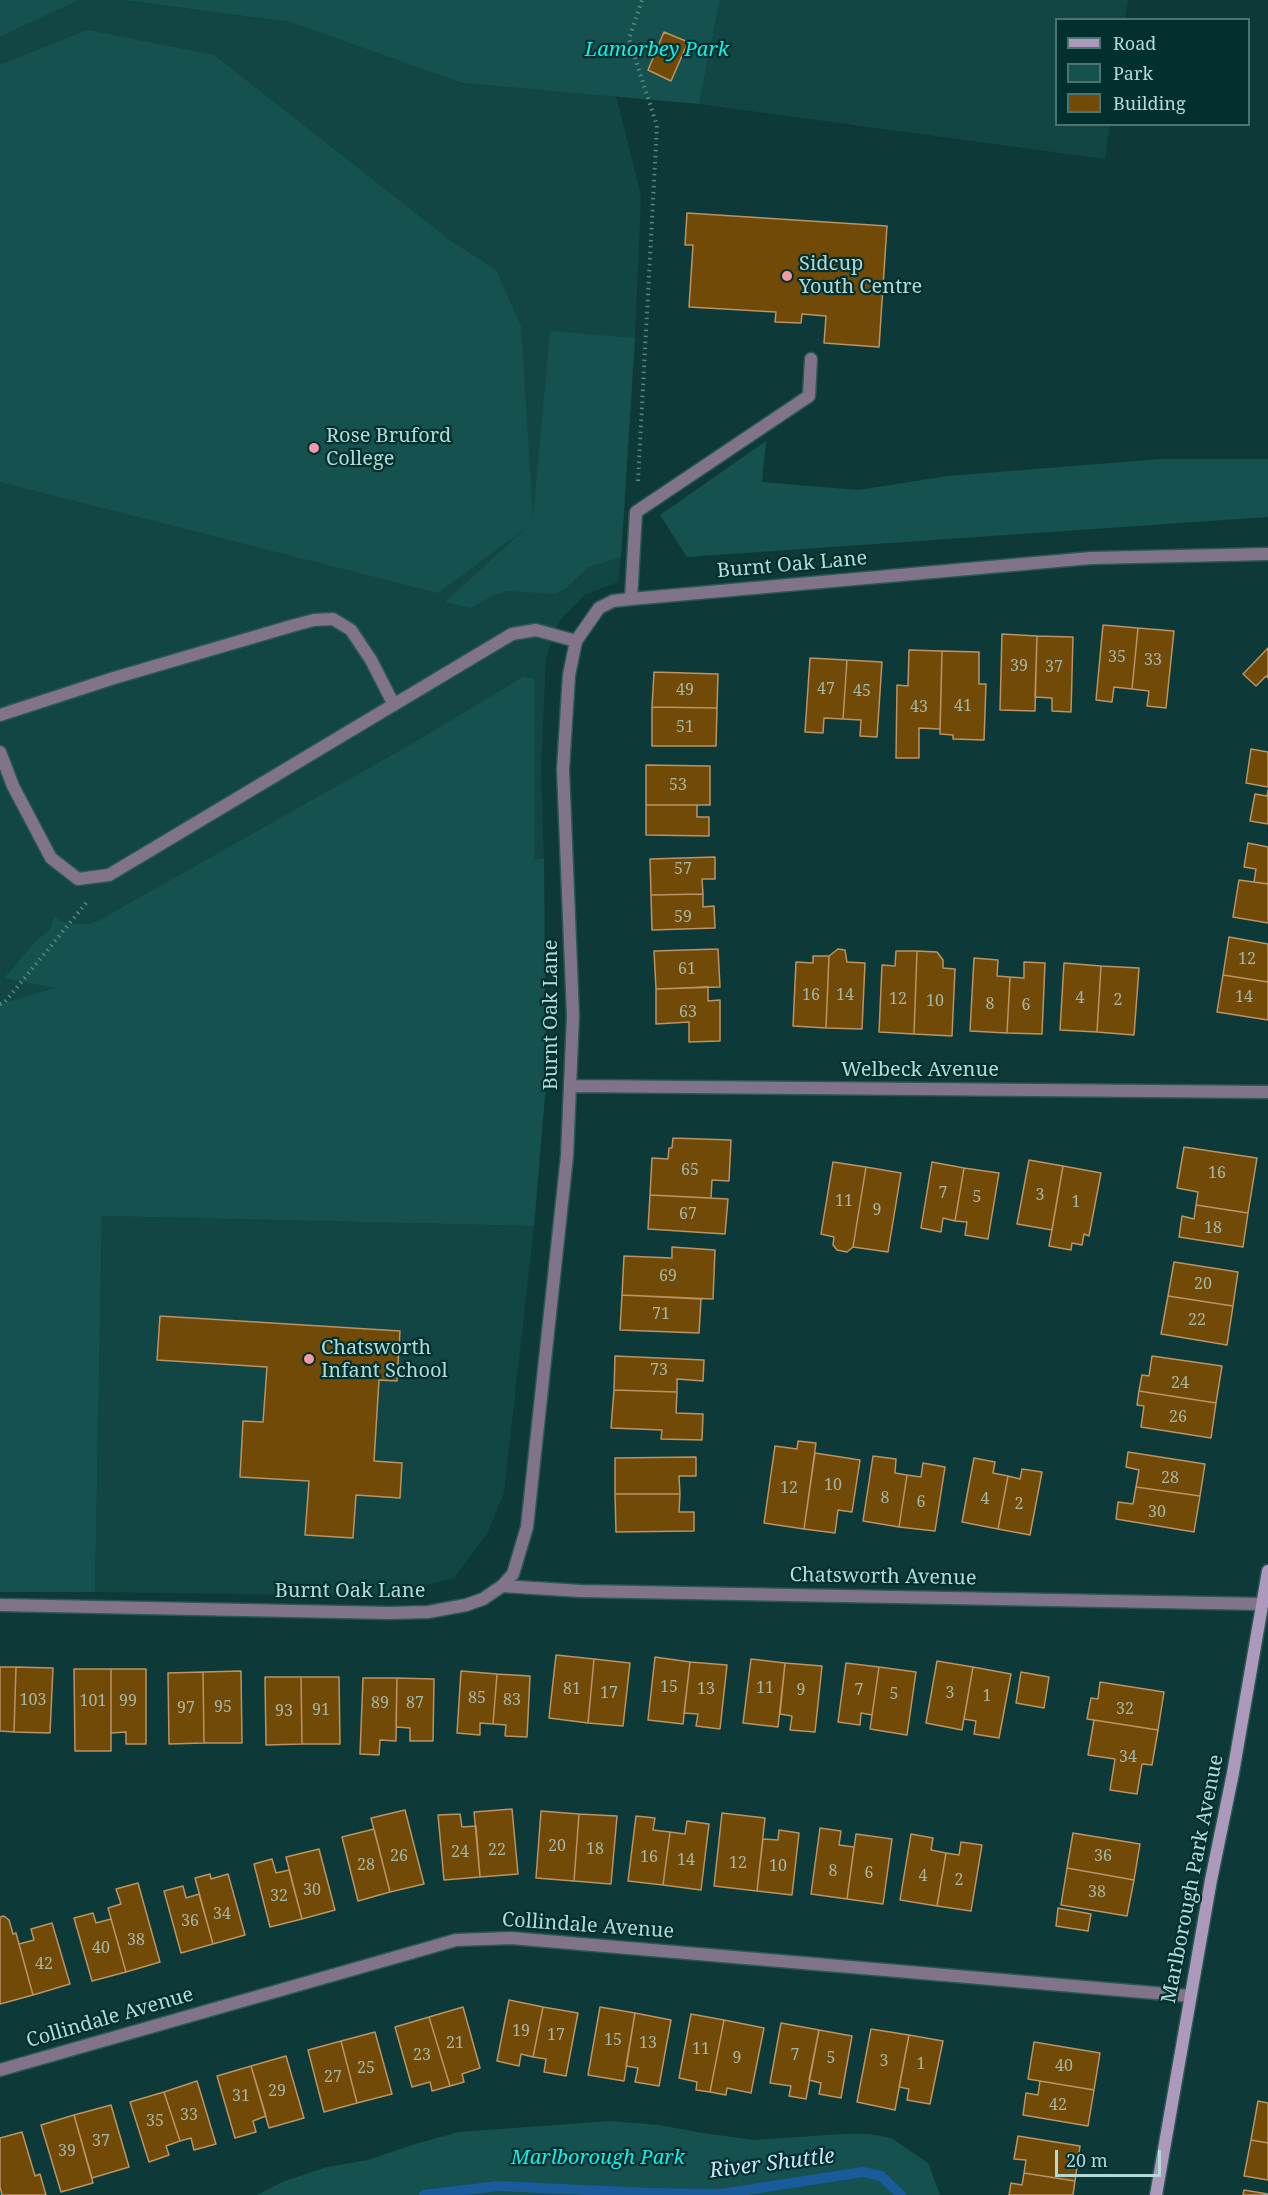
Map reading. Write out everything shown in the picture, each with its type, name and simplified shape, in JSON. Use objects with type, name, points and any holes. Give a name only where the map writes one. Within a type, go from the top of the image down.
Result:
[{"type":"street","points":[[631,599],[636,512],[809,396],[811,359]]},
{"type":"street","name":"Burnt Oak Lane","points":[[0,1605],[428,1612],[466,1605],[483,1599],[502,1587],[513,1574],[527,1527],[567,1156],[571,1086],[572,969],[564,769],[569,675],[576,640],[599,609],[613,602],[631,599],[1091,558],[1268,554]]},
{"type":"street","points":[[0,715],[114,678],[314,620],[333,619],[351,630],[394,705]]},
{"type":"street","points":[[0,753],[13,786],[51,858],[78,879],[109,875],[512,634],[536,630],[576,640]]},
{"type":"street","name":"Welbeck Avenue","points":[[571,1086],[1268,1092]]},
{"type":"street","name":"Marlborough Park Avenue","points":[[1156,2195],[1268,1571]]},
{"type":"street","name":"Chatsworth Avenue","points":[[502,1587],[593,1591],[1262,1604]]},
{"type":"street","name":"Collindale Avenue","points":[[0,2070],[456,1940],[512,1938],[1190,1996]]},
{"type":"path","points":[[636,512],[657,126],[629,39],[642,0]]},
{"type":"path","points":[[0,1004],[4,1003],[109,875]]},
{"type":"shaded area","name":"Rose Bruford College","points":[[79,0],[123,0],[290,22],[462,83],[616,96],[641,196],[635,338],[621,557],[618,582],[585,595],[559,621],[546,658],[541,768],[544,858],[0,1004],[0,37]]},
{"type":"shaded area","points":[[720,0],[1128,0],[1125,18],[1055,18],[1055,126],[1110,126],[1105,159],[699,104]]},
{"type":"shaded area","name":"Chatsworth Infant School","points":[[102,1216],[534,1226],[504,1493],[487,1534],[454,1578],[384,1596],[95,1592]]},
{"type":"green space","points":[[0,0],[79,0],[0,37]]},
{"type":"green space","name":"Lamorbey Park","points":[[123,0],[720,0],[699,104],[462,83],[290,22]]},
{"type":"green space","points":[[87,30],[214,55],[451,241],[496,270],[521,326],[533,517],[550,331],[635,338],[621,557],[589,567],[556,594],[507,591],[494,595],[471,608],[445,602],[526,528],[438,593],[0,482],[0,65]]},
{"type":"green space","points":[[766,441],[762,482],[858,490],[948,476],[1161,459],[1268,459],[1268,517],[687,557],[660,515]]},
{"type":"green space","points":[[523,677],[534,678],[534,860],[544,858],[546,1084],[534,1226],[102,1216],[95,1592],[0,1592],[0,1004],[55,988],[4,978],[37,940],[50,930],[54,916],[61,921],[74,924],[89,924],[98,921],[415,742]]},
{"type":"green space","name":"Marlborough Park","points":[[610,2121],[659,2125],[754,2140],[842,2134],[870,2134],[891,2138],[928,2163],[940,2195],[257,2195],[282,2182],[327,2167],[368,2160],[459,2132]]},
{"type":"building","points":[[664,32],[688,42],[671,81],[648,70]]},
{"type":"building","name":"Sidcup Youth Centre","points":[[687,213],[887,226],[879,347],[824,343],[826,316],[802,314],[801,323],[775,322],[776,312],[689,307],[693,245],[685,245]]},
{"type":"building","points":[[1103,625],[1138,628],[1132,689],[1114,687],[1112,702],[1096,700]]},
{"type":"building","points":[[1138,628],[1174,631],[1166,708],[1147,706],[1149,691],[1132,689]]},
{"type":"building","points":[[1002,634],[1037,636],[1035,711],[1000,710]]},
{"type":"building","points":[[1037,636],[1073,637],[1071,712],[1052,711],[1052,698],[1035,697]]},
{"type":"building","points":[[1268,648],[1268,678],[1266,676],[1256,686],[1243,674]]},
{"type":"building","points":[[909,650],[942,651],[940,729],[919,728],[919,758],[896,758],[897,685],[908,686]]},
{"type":"building","points":[[942,651],[979,652],[979,684],[986,684],[984,740],[953,739],[953,735],[940,734]]},
{"type":"building","points":[[810,658],[847,660],[843,719],[824,718],[823,733],[805,732]]},
{"type":"building","points":[[847,660],[882,662],[877,737],[860,736],[861,720],[843,719]]},
{"type":"building","points":[[654,672],[718,674],[717,708],[652,707]]},
{"type":"building","points":[[652,707],[717,708],[716,746],[652,746]]},
{"type":"building","points":[[1251,749],[1268,752],[1268,787],[1246,783]]},
{"type":"building","points":[[646,765],[710,766],[710,805],[646,805]]},
{"type":"building","points":[[1268,790],[1268,824],[1250,821],[1255,794],[1267,796]]},
{"type":"building","points":[[646,805],[697,805],[697,817],[709,817],[709,836],[646,835]]},
{"type":"building","points":[[1248,843],[1268,847],[1268,884],[1254,882],[1256,869],[1244,867]]},
{"type":"building","points":[[715,857],[715,879],[702,879],[703,894],[651,895],[650,859]]},
{"type":"building","points":[[1239,880],[1268,884],[1268,923],[1233,917]]},
{"type":"building","points":[[703,894],[703,907],[714,906],[715,928],[652,930],[651,895]]},
{"type":"building","points":[[1229,937],[1268,944],[1268,982],[1223,975]]},
{"type":"building","points":[[718,949],[720,987],[656,989],[654,951]]},
{"type":"building","points":[[838,949],[845,950],[847,962],[865,963],[862,1029],[826,1028],[829,956]]},
{"type":"building","points":[[896,951],[917,951],[914,1034],[879,1032],[882,965],[895,966]]},
{"type":"building","points":[[917,951],[937,952],[943,960],[943,968],[955,969],[952,1036],[914,1034]]},
{"type":"building","points":[[813,956],[829,956],[826,1028],[793,1026],[796,962],[813,963]]},
{"type":"building","points":[[974,958],[998,960],[997,976],[1010,977],[1007,1033],[970,1031]]},
{"type":"building","points":[[1024,962],[1045,963],[1042,1034],[1007,1033],[1010,977],[1024,978]]},
{"type":"building","points":[[1064,963],[1101,966],[1097,1032],[1060,1030]]},
{"type":"building","points":[[1101,966],[1139,968],[1134,1035],[1097,1032]]},
{"type":"building","points":[[1223,975],[1268,982],[1268,1020],[1217,1012]]},
{"type":"building","points":[[708,987],[708,1001],[720,1000],[720,1041],[689,1042],[689,1022],[656,1024],[656,989]]},
{"type":"building","points":[[673,1138],[731,1140],[729,1181],[712,1180],[711,1198],[650,1195],[652,1158],[668,1159]]},
{"type":"building","points":[[1184,1147],[1257,1158],[1248,1213],[1196,1205],[1198,1192],[1177,1188]]},
{"type":"building","points":[[1029,1160],[1063,1166],[1052,1230],[1017,1224]]},
{"type":"building","points":[[833,1162],[866,1167],[853,1247],[847,1252],[837,1250],[833,1245],[834,1237],[821,1234]]},
{"type":"building","points":[[932,1162],[964,1168],[955,1221],[943,1218],[941,1232],[921,1228]]},
{"type":"building","points":[[1063,1166],[1101,1173],[1089,1236],[1084,1234],[1082,1245],[1072,1243],[1071,1250],[1049,1246]]},
{"type":"building","points":[[866,1167],[901,1173],[888,1252],[853,1247]]},
{"type":"building","points":[[964,1168],[999,1173],[988,1239],[965,1235],[967,1222],[955,1221]]},
{"type":"building","points":[[650,1195],[728,1199],[725,1234],[648,1229]]},
{"type":"building","points":[[1196,1205],[1248,1213],[1243,1247],[1179,1237],[1182,1216],[1194,1219]]},
{"type":"building","points":[[672,1247],[715,1250],[713,1299],[622,1295],[624,1256],[672,1258]]},
{"type":"building","points":[[1174,1262],[1238,1272],[1233,1306],[1168,1296]]},
{"type":"building","points":[[622,1295],[701,1299],[699,1333],[620,1330]]},
{"type":"building","points":[[1168,1296],[1233,1306],[1227,1345],[1161,1334]]},
{"type":"building","name":"Chatsworth Infant School","points":[[160,1316],[400,1331],[397,1381],[379,1380],[374,1461],[402,1463],[400,1498],[356,1495],[353,1538],[305,1535],[309,1481],[240,1477],[243,1421],[263,1422],[267,1367],[157,1360]]},
{"type":"building","points":[[615,1356],[704,1360],[703,1381],[677,1379],[677,1392],[614,1390]]},
{"type":"building","points":[[1152,1356],[1222,1366],[1216,1403],[1139,1391],[1142,1375],[1149,1376]]},
{"type":"building","points":[[614,1390],[677,1392],[676,1413],[703,1414],[702,1440],[661,1439],[662,1430],[611,1428]]},
{"type":"building","points":[[1139,1391],[1216,1403],[1211,1438],[1141,1427],[1144,1406],[1137,1405]]},
{"type":"building","points":[[798,1441],[816,1443],[804,1529],[764,1523],[775,1446],[797,1449]]},
{"type":"building","points":[[1128,1452],[1205,1464],[1200,1496],[1136,1487],[1139,1470],[1126,1467]]},
{"type":"building","points":[[815,1453],[860,1460],[852,1512],[838,1510],[835,1533],[804,1529]]},
{"type":"building","points":[[873,1456],[896,1459],[895,1473],[907,1475],[899,1527],[863,1521]]},
{"type":"building","points":[[696,1457],[696,1476],[679,1476],[680,1494],[615,1494],[615,1458]]},
{"type":"building","points":[[974,1458],[995,1462],[993,1473],[1008,1476],[998,1529],[962,1522]]},
{"type":"building","points":[[923,1463],[945,1467],[935,1531],[899,1527],[907,1475],[921,1477]]},
{"type":"building","points":[[1022,1469],[1042,1472],[1030,1535],[998,1529],[1008,1476],[1020,1479]]},
{"type":"building","points":[[1136,1487],[1200,1496],[1194,1532],[1116,1519],[1118,1502],[1133,1504]]},
{"type":"building","points":[[615,1494],[680,1494],[679,1512],[694,1512],[694,1531],[616,1532]]},
{"type":"building","points":[[556,1655],[594,1659],[588,1723],[549,1718]]},
{"type":"building","points":[[655,1657],[690,1662],[683,1724],[648,1720]]},
{"type":"building","points":[[594,1659],[630,1663],[623,1726],[588,1723]]},
{"type":"building","points":[[751,1659],[785,1663],[778,1727],[743,1723]]},
{"type":"building","points":[[937,1661],[973,1667],[962,1730],[926,1723]]},
{"type":"building","points":[[690,1662],[727,1665],[720,1729],[696,1726],[698,1714],[684,1713]]},
{"type":"building","points":[[785,1663],[822,1666],[815,1732],[790,1730],[792,1716],[780,1714]]},
{"type":"building","points":[[846,1663],[879,1667],[872,1715],[861,1713],[860,1725],[838,1722]]},
{"type":"building","points":[[0,1667],[16,1667],[14,1732],[0,1731]]},
{"type":"building","points":[[16,1667],[53,1668],[50,1733],[14,1732]]},
{"type":"building","points":[[879,1667],[916,1672],[907,1735],[870,1729]]},
{"type":"building","points":[[973,1667],[1011,1674],[999,1738],[974,1734],[976,1721],[964,1719]]},
{"type":"building","points":[[74,1669],[111,1669],[111,1751],[75,1751]]},
{"type":"building","points":[[111,1669],[146,1669],[146,1744],[126,1744],[126,1732],[111,1733]]},
{"type":"building","points":[[241,1671],[242,1743],[204,1743],[203,1672]]},
{"type":"building","points":[[461,1671],[497,1674],[493,1724],[480,1723],[480,1735],[457,1733]]},
{"type":"building","points":[[203,1672],[204,1743],[169,1744],[168,1673]]},
{"type":"building","points":[[1021,1672],[1049,1677],[1044,1708],[1016,1703]]},
{"type":"building","points":[[497,1674],[530,1676],[527,1737],[505,1736],[506,1725],[493,1724]]},
{"type":"building","points":[[265,1677],[301,1677],[302,1744],[266,1745]]},
{"type":"building","points":[[301,1677],[339,1677],[340,1744],[302,1744]]},
{"type":"building","points":[[363,1678],[397,1678],[396,1741],[380,1740],[379,1755],[360,1754]]},
{"type":"building","points":[[397,1678],[434,1679],[433,1741],[410,1741],[410,1728],[396,1727]]},
{"type":"building","points":[[1100,1682],[1164,1692],[1158,1730],[1087,1719],[1091,1698],[1098,1699]]},
{"type":"building","points":[[1094,1720],[1158,1730],[1152,1765],[1142,1764],[1137,1794],[1110,1790],[1115,1759],[1088,1755]]},
{"type":"building","points":[[512,1809],[518,1874],[480,1877],[474,1812]]},
{"type":"building","points":[[405,1810],[424,1884],[390,1892],[371,1818]]},
{"type":"building","points":[[541,1811],[579,1814],[574,1881],[536,1878]]},
{"type":"building","points":[[722,1813],[765,1818],[757,1891],[714,1886]]},
{"type":"building","points":[[460,1814],[462,1827],[476,1826],[480,1877],[444,1880],[438,1815]]},
{"type":"building","points":[[579,1814],[617,1816],[611,1884],[574,1881]]},
{"type":"building","points":[[636,1816],[655,1818],[653,1830],[670,1832],[663,1885],[628,1881]]},
{"type":"building","points":[[687,1821],[709,1824],[701,1890],[663,1885],[670,1832],[685,1834]]},
{"type":"building","points":[[820,1828],[841,1831],[839,1845],[854,1847],[847,1899],[811,1894]]},
{"type":"building","points":[[374,1829],[390,1892],[358,1901],[342,1837]]},
{"type":"building","points":[[779,1830],[799,1833],[792,1895],[757,1891],[763,1839],[778,1840]]},
{"type":"building","points":[[1073,1833],[1140,1844],[1134,1880],[1067,1868]]},
{"type":"building","points":[[856,1834],[892,1839],[883,1904],[847,1899]]},
{"type":"building","points":[[911,1834],[933,1838],[931,1850],[946,1853],[937,1906],[900,1900]]},
{"type":"building","points":[[961,1842],[982,1845],[971,1911],[937,1906],[946,1853],[959,1855]]},
{"type":"building","points":[[319,1849],[335,1910],[302,1919],[286,1857]]},
{"type":"building","points":[[272,1859],[276,1873],[289,1870],[302,1919],[270,1927],[254,1864]]},
{"type":"building","points":[[1067,1868],[1134,1880],[1127,1916],[1061,1905]]},
{"type":"building","points":[[210,1874],[211,1879],[228,1874],[245,1935],[213,1944],[195,1878]]},
{"type":"building","points":[[138,1883],[160,1962],[126,1972],[108,1908],[121,1904],[116,1889]]},
{"type":"building","points":[[183,1886],[186,1898],[199,1894],[213,1944],[181,1953],[164,1891]]},
{"type":"building","points":[[1058,1908],[1091,1914],[1088,1931],[1056,1926]]},
{"type":"building","points":[[93,1913],[96,1923],[111,1919],[126,1972],[92,1981],[74,1918]]},
{"type":"building","points":[[4,1916],[9,1920],[13,1934],[16,1933],[33,1995],[0,2004],[0,1917]]},
{"type":"building","points":[[52,1923],[70,1984],[33,1995],[19,1944],[34,1940],[31,1929]]},
{"type":"building","points":[[509,2000],[543,2007],[533,2057],[521,2054],[519,2066],[497,2061]]},
{"type":"building","points":[[463,2007],[480,2068],[462,2074],[464,2082],[450,2086],[429,2017]]},
{"type":"building","points":[[543,2007],[578,2013],[566,2076],[544,2072],[546,2059],[533,2057]]},
{"type":"building","points":[[600,2007],[635,2013],[624,2081],[588,2075]]},
{"type":"building","points":[[635,2013],[671,2020],[659,2086],[635,2082],[638,2068],[626,2066]]},
{"type":"building","points":[[691,2014],[724,2020],[710,2092],[696,2090],[697,2082],[679,2078]]},
{"type":"building","points":[[429,2017],[450,2086],[432,2091],[430,2082],[412,2087],[395,2027]]},
{"type":"building","points":[[724,2020],[764,2028],[751,2093],[727,2088],[726,2095],[710,2092]]},
{"type":"building","points":[[781,2023],[819,2030],[806,2099],[789,2096],[791,2086],[770,2083]]},
{"type":"building","points":[[871,2029],[909,2035],[895,2110],[857,2102]]},
{"type":"building","points":[[819,2030],[852,2036],[841,2098],[819,2094],[821,2083],[809,2080]]},
{"type":"building","points":[[375,2032],[392,2094],[357,2103],[341,2041]]},
{"type":"building","points":[[909,2035],[943,2041],[930,2104],[907,2100],[909,2089],[899,2087]]},
{"type":"building","points":[[341,2041],[357,2103],[324,2112],[308,2050]]},
{"type":"building","points":[[1034,2042],[1100,2053],[1094,2090],[1028,2079]]},
{"type":"building","points":[[286,2056],[304,2118],[269,2128],[251,2066]]},
{"type":"building","points":[[251,2066],[266,2116],[253,2121],[256,2132],[235,2138],[217,2076]]},
{"type":"building","points":[[197,2081],[216,2144],[194,2150],[191,2138],[180,2141],[164,2092]]},
{"type":"building","points":[[1040,2081],[1094,2090],[1088,2126],[1023,2115],[1026,2093],[1038,2095]]},
{"type":"building","points":[[164,2092],[180,2141],[166,2146],[169,2155],[149,2162],[130,2102]]},
{"type":"building","points":[[1258,2101],[1268,2103],[1268,2143],[1251,2140]]},
{"type":"building","points":[[111,2105],[129,2167],[92,2178],[74,2115]]},
{"type":"building","points":[[74,2115],[93,2183],[61,2192],[41,2125]]},
{"type":"building","points":[[22,2132],[35,2176],[40,2174],[46,2195],[2,2195],[0,2138]]},
{"type":"building","points":[[1018,2136],[1080,2146],[1075,2181],[1024,2173],[1026,2160],[1014,2159]]},
{"type":"building","points":[[1251,2140],[1268,2143],[1268,2180],[1244,2176]]},
{"type":"building","points":[[1024,2173],[1075,2181],[1073,2195],[1009,2195],[1011,2183],[1022,2185]]},
{"type":"building","points":[[1244,2190],[1268,2194],[1268,2195],[1243,2195]]},
{"type":"waterway","name":"River Shuttle","points":[[424,2195],[498,2186],[721,2194],[863,2172],[881,2176],[901,2195]]},
{"type":"place","name":"Sidcup Youth Centre","points":[[787,276]]},
{"type":"place","name":"Rose Bruford College","points":[[314,448]]},
{"type":"place","name":"Chatsworth Infant School","points":[[309,1359]]}]
